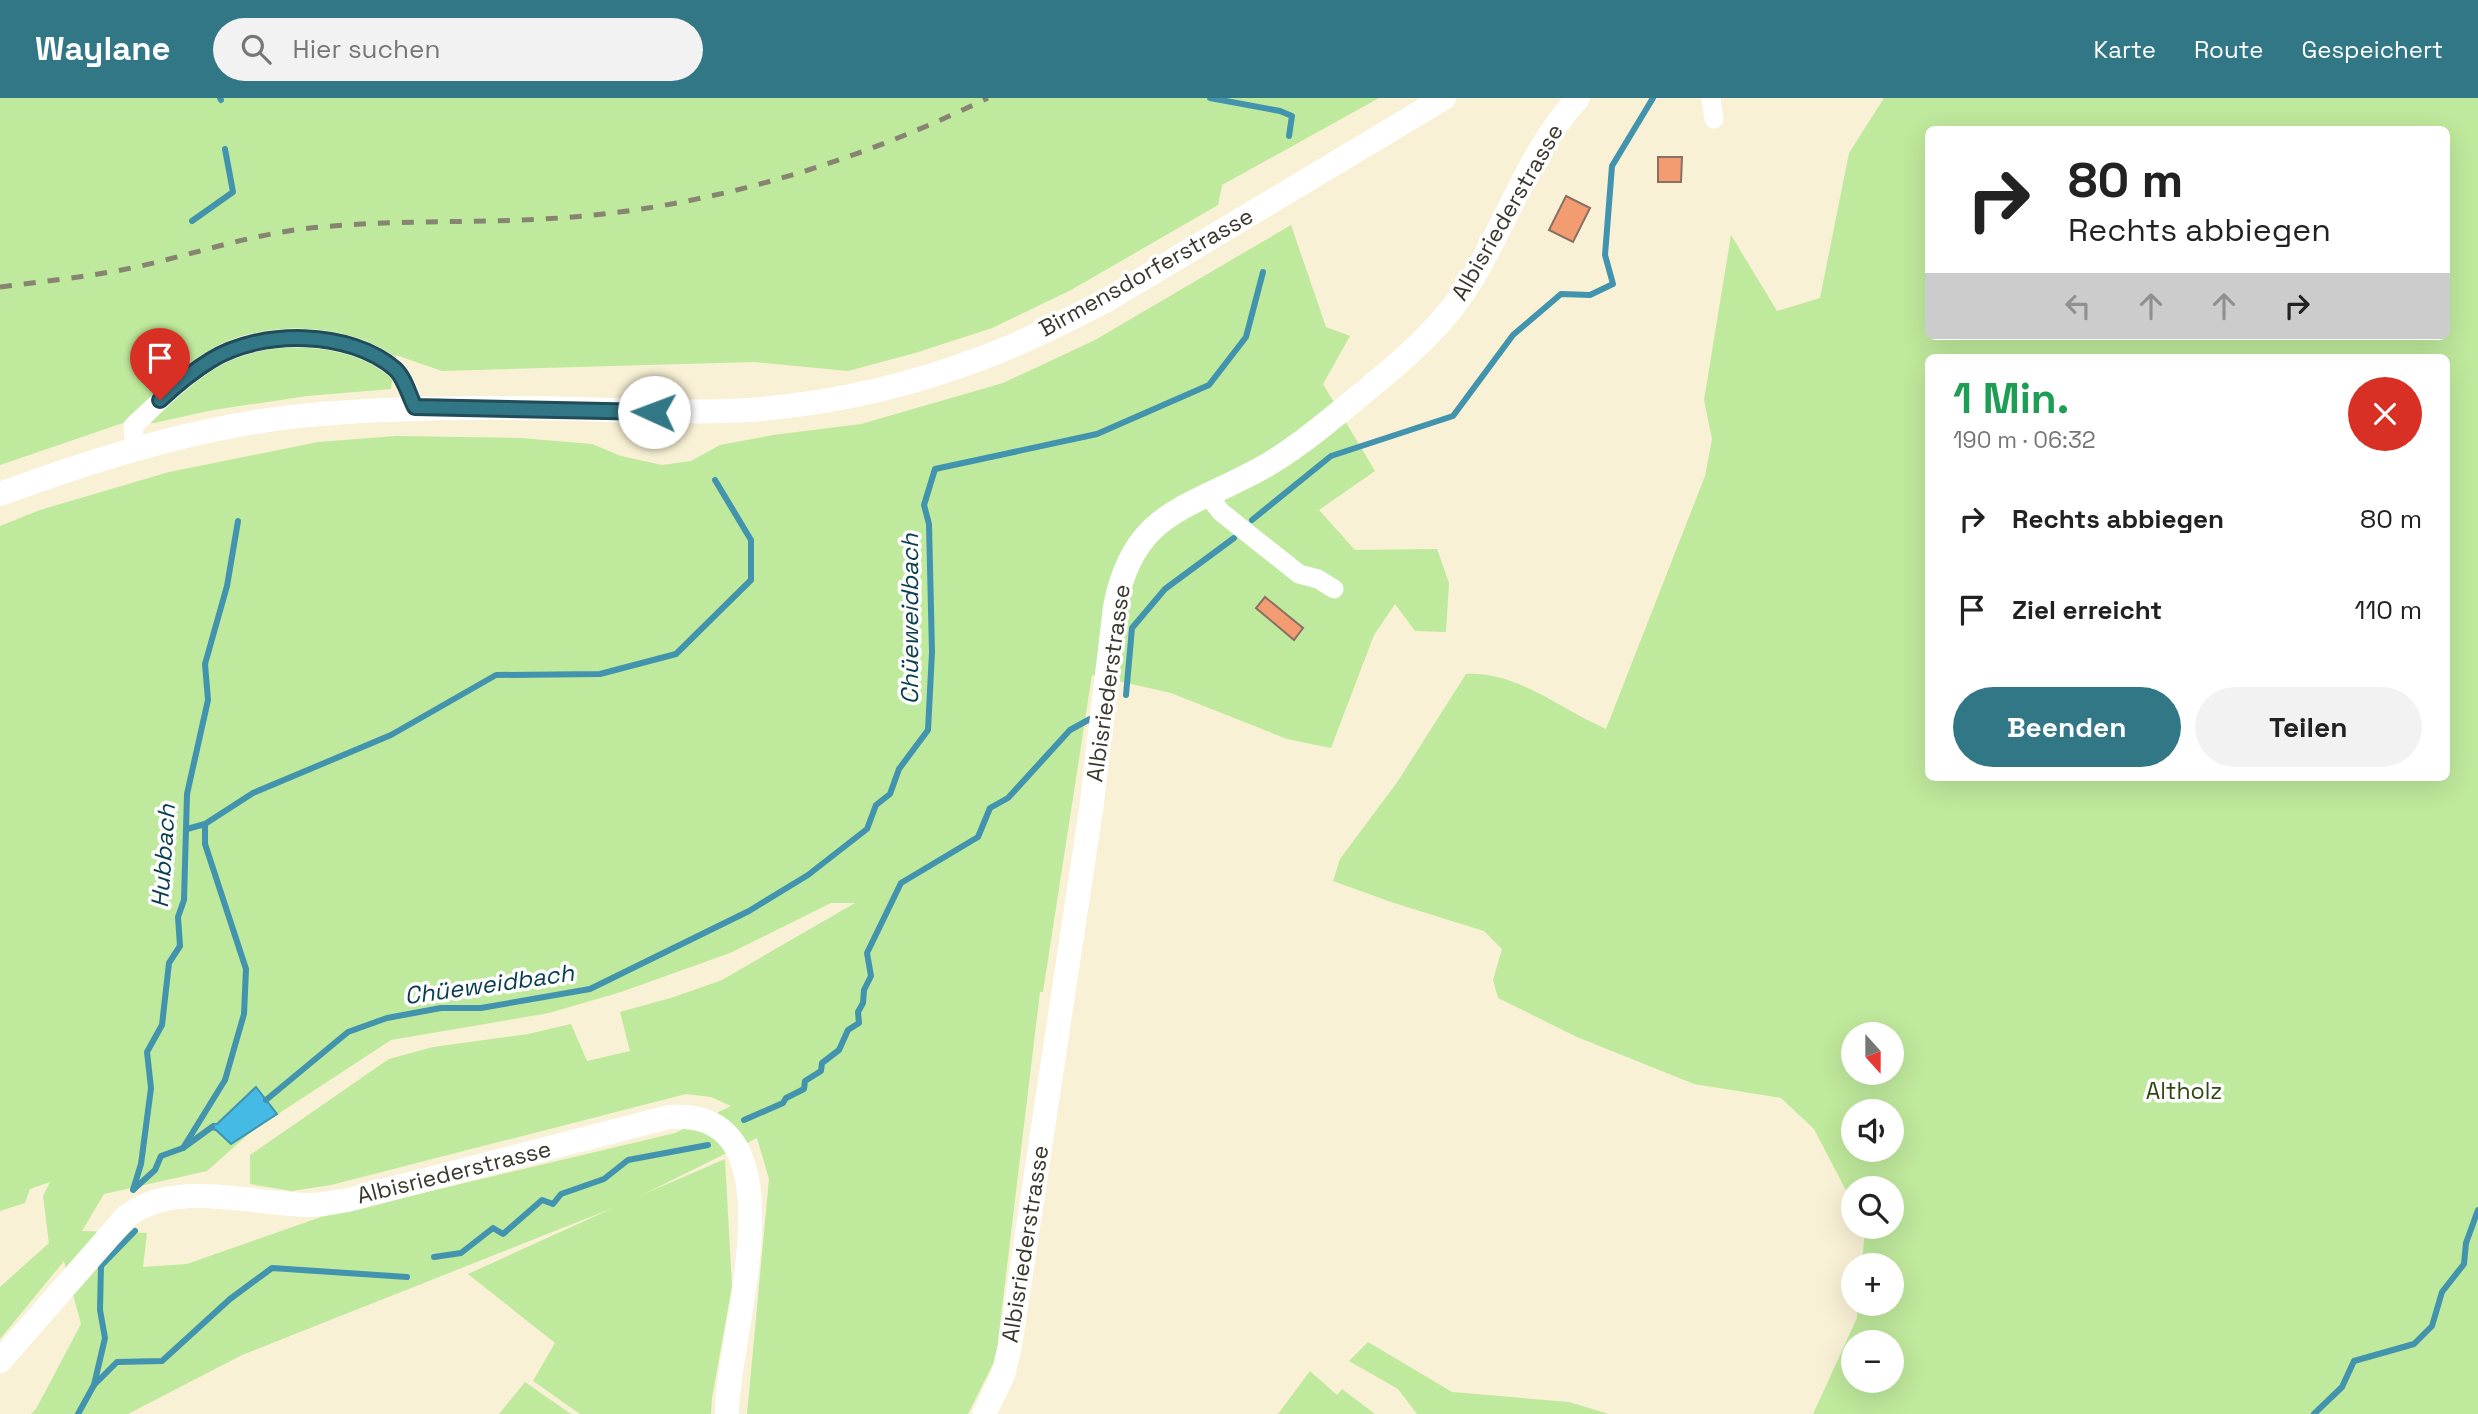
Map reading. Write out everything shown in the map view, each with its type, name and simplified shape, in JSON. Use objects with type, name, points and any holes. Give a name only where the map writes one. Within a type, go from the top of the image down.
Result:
[{"type":"main road","name":"Birmensdorferstrasse","points":[[0,494],[135,448],[221,428],[303,416],[415,407],[681,413],[751,410],[818,401],[930,375],[994,353],[1107,300],[1444,98]]},
{"type":"main road","name":"Albisriederstrasse","points":[[984,1414],[1003,1375],[1010,1346],[1088,824],[1118,594],[1130,561],[1147,535],[1163,519],[1206,493],[1259,470],[1297,445],[1426,338],[1474,277],[1537,154],[1564,113],[1578,98]]},
{"type":"main road","name":"Albisriederstrasse","points":[[0,1361],[126,1217],[148,1203],[171,1197],[194,1197],[308,1205],[327,1203],[670,1117],[687,1116],[703,1120],[721,1129],[728,1136],[740,1152],[748,1181],[747,1274],[727,1414]]},
{"type":"lane","points":[[1711,98],[1714,119]]},
{"type":"lane","points":[[135,448],[133,426],[174,387],[213,358],[254,343],[309,337],[338,341],[365,351],[396,370],[415,407]]},
{"type":"lane","points":[[1206,493],[1221,512],[1299,574],[1318,579],[1334,589]]},
{"type":"green space","points":[[0,98],[1379,98],[1222,185],[1218,205],[1071,290],[992,328],[848,371],[754,362],[442,371],[396,355],[391,389],[307,396],[213,410],[154,423],[126,422],[0,465]]},
{"type":"green space","name":"Altholz","points":[[1884,98],[2478,98],[2478,1414],[1813,1414],[1841,1353],[1841,1393],[1904,1393],[1904,1330],[1852,1330],[1857,1316],[1904,1316],[1904,1253],[1863,1253],[1864,1239],[1904,1239],[1904,1176],[1841,1176],[1841,1181],[1814,1129],[1781,1098],[1694,1084],[1577,1037],[1498,998],[1493,980],[1502,949],[1484,931],[1333,881],[1340,859],[1398,781],[1466,674],[1485,675],[1521,685],[1606,729],[1705,476],[1712,439],[1704,400],[1731,235],[1777,311],[1820,298],[1849,153]]},
{"type":"green space","points":[[1291,225],[1326,327],[1350,336],[1323,384],[1375,471],[1319,510],[1355,550],[1437,549],[1449,583],[1446,632],[1415,631],[1395,604],[1374,635],[1331,748],[1287,739],[1171,693],[1092,675],[1043,992],[1040,992],[996,1358],[968,1414],[747,1414],[769,1179],[757,1138],[644,1194],[725,1159],[732,1286],[711,1414],[580,1414],[533,1381],[555,1343],[468,1274],[613,1208],[242,1355],[128,1414],[31,1414],[81,1324],[64,1261],[0,1339],[0,1287],[49,1243],[43,1196],[50,1182],[30,1189],[25,1203],[0,1211],[0,526],[40,510],[169,472],[318,442],[396,436],[520,438],[592,444],[621,456],[662,465],[691,461],[720,445],[861,424],[1003,383],[1095,340]],"holes":[[[831,903],[855,903],[722,980],[620,1012],[630,1051],[587,1061],[571,1024],[528,1034],[433,1047],[389,1059],[250,1155],[250,1184],[292,1191],[331,1185],[686,1094],[711,1097],[731,1106],[675,1133],[321,1217],[187,1264],[143,1267],[147,1233],[82,1231],[104,1194],[207,1171],[252,1131],[391,1040],[549,1013],[621,992],[730,953]]]},
{"type":"green space","points":[[1368,1342],[1452,1392],[1569,1402],[1609,1414],[1417,1414],[1398,1389],[1349,1361]]},
{"type":"green space","points":[[1310,1371],[1337,1395],[1342,1389],[1375,1414],[1278,1414]]},
{"type":"green space","points":[[525,1382],[571,1414],[499,1414]]},
{"type":"water","points":[[256,1087],[277,1114],[231,1144],[212,1129],[213,1124],[217,1124]]},
{"type":"building","points":[[1658,157],[1682,157],[1681,182],[1658,182]]},
{"type":"building","points":[[1566,196],[1590,208],[1573,242],[1549,230]]},
{"type":"building","points":[[1265,597],[1303,628],[1294,640],[1256,608]]},
{"type":"waterway","points":[[1210,98],[1280,111],[1292,116],[1289,136]]},
{"type":"waterway","points":[[1252,520],[1331,456],[1453,416],[1513,335],[1561,294],[1590,295],[1613,284],[1605,255],[1612,166],[1653,98]]},
{"type":"waterway","name":"Hubbach","points":[[192,221],[233,192],[225,149]]},
{"type":"waterway","name":"Chüeweidbach","points":[[266,1100],[348,1032],[387,1018],[441,1008],[481,1008],[590,989],[749,911],[808,875],[867,829],[876,805],[890,794],[899,769],[928,730],[932,652],[929,524],[924,505],[935,469],[1097,434],[1209,385],[1246,337],[1263,272]]},
{"type":"waterway","points":[[183,1148],[225,1080],[244,1014],[246,969],[205,844],[205,824],[253,793],[391,735],[496,675],[600,674],[676,654],[751,580],[751,540],[715,480]]},
{"type":"waterway","name":"Hubbach","points":[[133,1190],[141,1164],[151,1088],[147,1052],[162,1025],[169,963],[180,946],[178,917],[184,900],[187,794],[208,700],[205,664],[227,586],[238,521]]},
{"type":"waterway","points":[[1126,695],[1132,628],[1165,589],[1234,538]]},
{"type":"waterway","points":[[744,1120],[783,1103],[786,1098],[804,1089],[805,1081],[821,1071],[822,1063],[839,1050],[848,1030],[859,1023],[858,1012],[871,976],[867,953],[901,883],[978,837],[990,808],[1008,798],[1070,730],[1090,719]]},
{"type":"waterway","points":[[187,829],[205,824]]},
{"type":"waterway","points":[[134,1189],[155,1170],[161,1156],[183,1148],[212,1127]]},
{"type":"waterway","points":[[434,1257],[461,1253],[493,1228],[503,1234],[542,1200],[553,1204],[561,1194],[604,1179],[628,1160],[708,1145]]},
{"type":"waterway","points":[[2314,1414],[2342,1387],[2354,1361],[2414,1344],[2432,1326],[2442,1292],[2464,1264],[2466,1243],[2478,1210]]},
{"type":"waterway","name":"Hubbach","points":[[94,1385],[105,1338],[100,1310],[101,1266],[135,1231]]},
{"type":"waterway","points":[[78,1414],[94,1385],[117,1362],[162,1361],[230,1299],[272,1268],[407,1277]]},
{"type":"railway","points":[[0,287],[124,270],[253,238],[298,230],[376,223],[543,219],[658,206],[715,195],[827,164],[935,122],[988,98]]},
{"type":"route","points":[[160,400],[213,358],[254,343],[309,337],[352,346],[396,370],[415,407],[654,412]]}]
